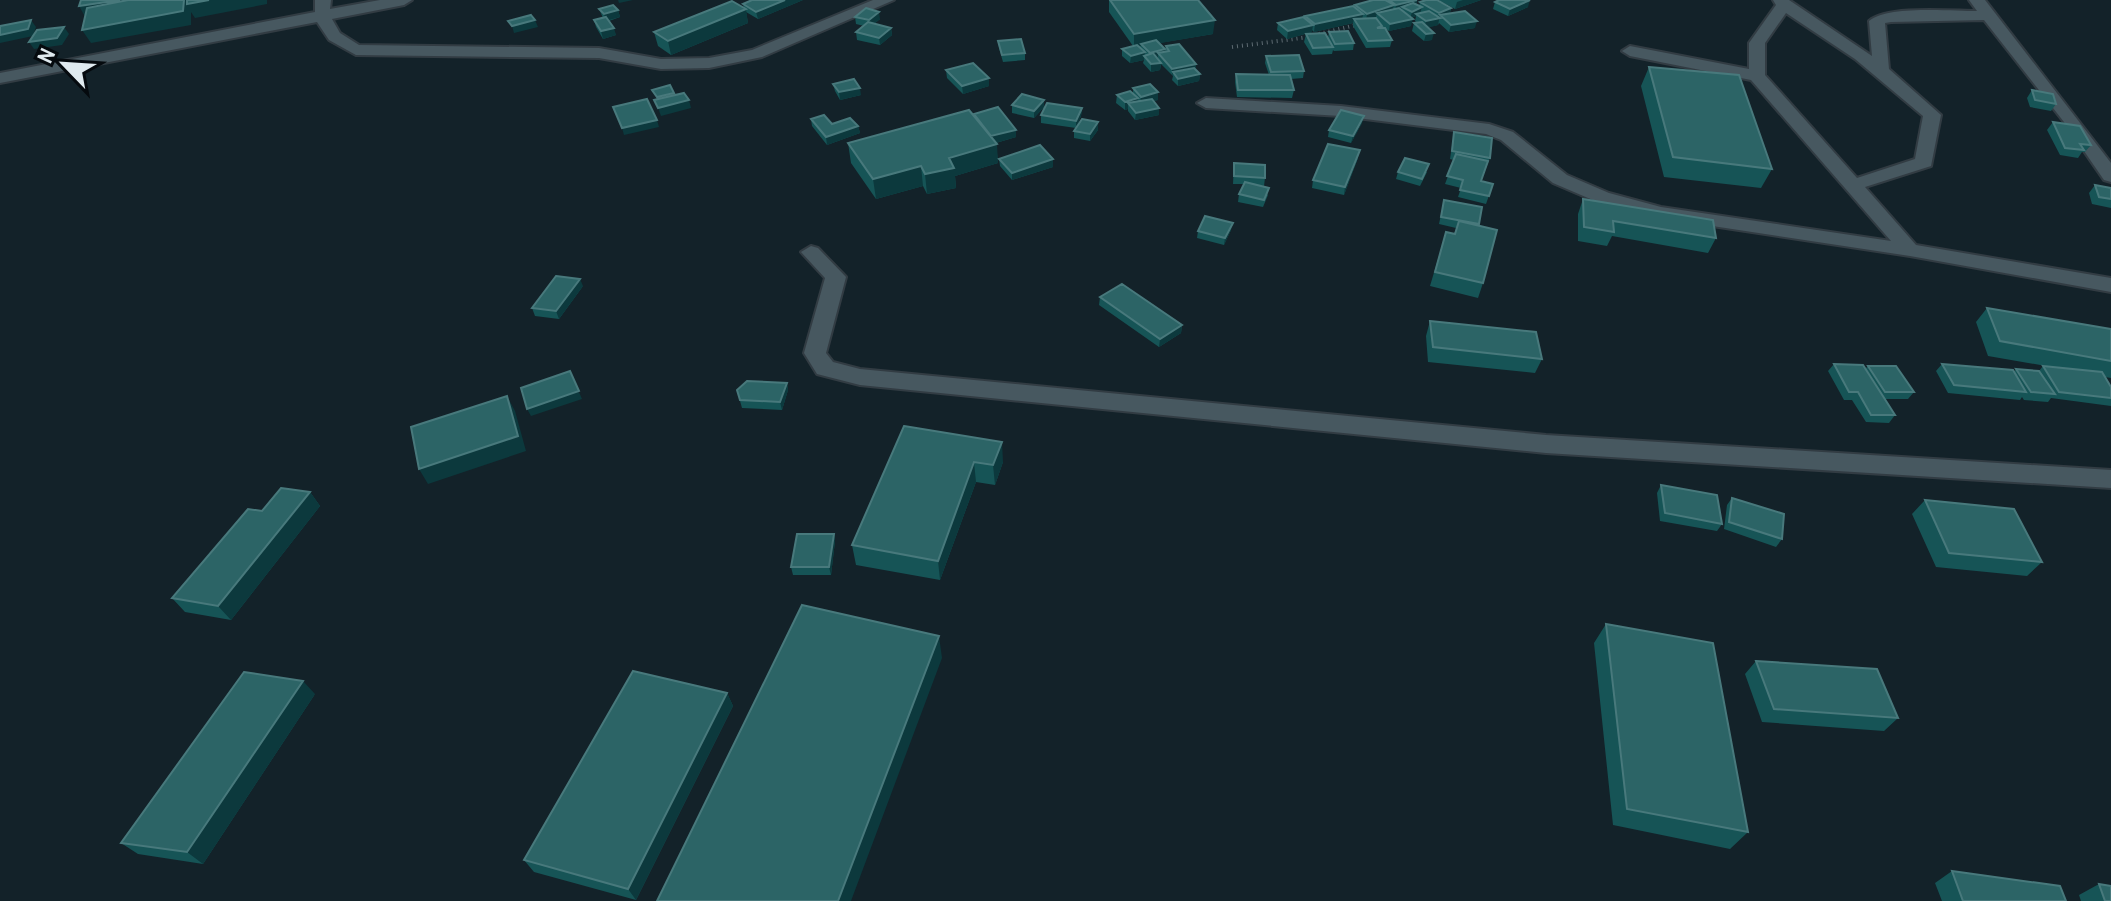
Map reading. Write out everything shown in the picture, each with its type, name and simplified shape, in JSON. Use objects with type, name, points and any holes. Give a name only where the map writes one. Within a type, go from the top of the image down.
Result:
[{"type":"street","points":[[0,78],[322,7],[404,0]]},
{"type":"street","points":[[322,7],[332,37],[356,50],[599,53],[661,64],[709,63],[756,54],[886,0]]},
{"type":"street","points":[[1977,0],[2111,176]]},
{"type":"street","points":[[1757,76],[1757,43],[1782,2],[1882,68],[1932,115],[1924,162],[1853,185]]},
{"type":"street","points":[[1882,68],[1877,21],[1889,17],[1989,15]]},
{"type":"street","points":[[1630,51],[1757,76],[1910,250]]},
{"type":"street","points":[[1206,103],[1341,111],[1489,129],[1507,136],[1560,179],[1602,197],[1660,213],[1910,250],[2111,285]]},
{"type":"street","points":[[811,252],[836,277],[815,353],[825,368],[860,377],[1546,444],[2111,479]]},
{"type":"path","points":[[1232,47],[1295,40],[1365,23]]},
{"type":"building","points":[[81,0],[120,0],[79,6]]},
{"type":"building","points":[[128,0],[184,0],[183,11],[82,30],[87,8]]},
{"type":"building","points":[[187,0],[209,0],[187,4]]},
{"type":"building","points":[[752,0],[785,0],[756,12],[743,4]]},
{"type":"building","points":[[1110,0],[1198,0],[1215,20],[1134,34]]},
{"type":"building","points":[[1385,0],[1394,5],[1367,14],[1355,5]]},
{"type":"building","points":[[1389,0],[1417,0],[1396,5]]},
{"type":"building","points":[[1437,0],[1451,8],[1439,13],[1420,2]]},
{"type":"building","points":[[1530,0],[1510,9],[1495,2]]},
{"type":"building","points":[[732,1],[746,9],[668,41],[654,32]]},
{"type":"building","points":[[1413,3],[1422,7],[1412,12],[1402,7]]},
{"type":"building","points":[[613,5],[618,10],[604,14],[599,9]]},
{"type":"building","points":[[1353,6],[1363,14],[1315,24],[1305,16]]},
{"type":"building","points":[[866,8],[879,12],[869,20],[855,17]]},
{"type":"building","points":[[1399,8],[1413,19],[1390,24],[1377,13]]},
{"type":"building","points":[[1429,11],[1440,18],[1426,21],[1416,14]]},
{"type":"building","points":[[1465,11],[1477,21],[1451,25],[1440,15]]},
{"type":"building","points":[[531,15],[535,20],[512,26],[508,21]]},
{"type":"building","points":[[606,17],[614,28],[601,31],[594,20]]},
{"type":"building","points":[[1303,17],[1313,25],[1288,31],[1278,23]]},
{"type":"building","points":[[1376,18],[1382,26],[1377,28],[1385,28],[1392,40],[1368,41],[1354,19]]},
{"type":"building","points":[[31,20],[28,29],[0,35],[0,26]]},
{"type":"building","points":[[868,22],[891,28],[879,38],[856,32]]},
{"type":"building","points":[[1422,22],[1434,33],[1426,34],[1414,23]]},
{"type":"building","points":[[64,27],[57,38],[29,42],[37,30]]},
{"type":"building","points":[[1348,31],[1354,43],[1335,44],[1329,32]]},
{"type":"building","points":[[1325,33],[1333,47],[1313,48],[1306,34]]},
{"type":"building","points":[[1021,39],[1025,53],[1002,55],[998,41]]},
{"type":"building","points":[[1156,40],[1165,49],[1150,53],[1141,44]]},
{"type":"building","points":[[1179,44],[1196,64],[1172,69],[1158,53],[1169,51],[1166,46]]},
{"type":"building","points":[[1137,45],[1145,52],[1131,56],[1122,49]]},
{"type":"building","points":[[1153,53],[1161,63],[1151,64],[1144,56]]},
{"type":"building","points":[[1299,55],[1304,71],[1271,72],[1266,56]]},
{"type":"building","points":[[973,63],[989,78],[962,86],[946,70]]},
{"type":"building","points":[[1649,67],[1739,75],[1772,169],[1673,157]]},
{"type":"building","points":[[1194,68],[1200,74],[1178,79],[1173,72]]},
{"type":"building","points":[[1236,74],[1290,75],[1294,90],[1238,90]]},
{"type":"building","points":[[854,79],[860,88],[839,92],[833,84]]},
{"type":"building","points":[[1150,84],[1158,92],[1141,97],[1133,88]]},
{"type":"building","points":[[670,85],[674,93],[657,97],[652,90]]},
{"type":"building","points":[[2032,90],[2053,94],[2056,104],[2035,100]]},
{"type":"building","points":[[1130,91],[1138,98],[1125,102],[1117,95]]},
{"type":"building","points":[[684,93],[689,100],[658,108],[654,100]]},
{"type":"building","points":[[1022,94],[1044,100],[1034,111],[1012,105]]},
{"type":"building","points":[[647,99],[657,120],[622,128],[613,107]]},
{"type":"building","points":[[1152,99],[1159,108],[1136,113],[1128,103]]},
{"type":"building","points":[[1047,103],[1082,108],[1076,121],[1041,115]]},
{"type":"building","points":[[998,107],[1016,130],[991,136],[974,114]]},
{"type":"building","points":[[969,110],[997,144],[949,158],[954,168],[925,174],[921,166],[873,179],[848,143]]},
{"type":"building","points":[[1341,110],[1364,116],[1353,136],[1329,130]]},
{"type":"building","points":[[824,115],[832,124],[850,118],[858,126],[826,137],[811,119]]},
{"type":"building","points":[[1082,119],[1098,122],[1090,134],[1074,131]]},
{"type":"building","points":[[2053,122],[2080,126],[2091,145],[2080,144],[2084,150],[2065,148]]},
{"type":"building","points":[[1454,132],[1492,138],[1490,158],[1452,151]]},
{"type":"building","points":[[1328,144],[1360,150],[1345,187],[1313,180]]},
{"type":"building","points":[[1040,145],[1053,159],[1012,173],[999,159]]},
{"type":"building","points":[[1456,154],[1488,161],[1481,181],[1493,184],[1489,196],[1460,190],[1463,180],[1447,176]]},
{"type":"building","points":[[1405,158],[1429,164],[1422,179],[1398,172]]},
{"type":"building","points":[[1234,163],[1265,165],[1265,178],[1234,176]]},
{"type":"building","points":[[1245,182],[1269,188],[1264,200],[1239,194]]},
{"type":"building","points":[[2095,185],[2111,188],[2111,199],[2099,197]]},
{"type":"building","points":[[1583,199],[1713,220],[1716,238],[1613,221],[1614,232],[1584,227]]},
{"type":"building","points":[[1444,200],[1482,207],[1479,224],[1441,217]]},
{"type":"building","points":[[1205,216],[1233,223],[1225,238],[1198,231]]},
{"type":"building","points":[[1459,221],[1497,230],[1483,283],[1435,272],[1446,232],[1455,234]]},
{"type":"building","points":[[556,276],[580,279],[556,311],[532,308]]},
{"type":"building","points":[[1122,284],[1182,325],[1160,339],[1100,297]]},
{"type":"building","points":[[1987,308],[2111,329],[2111,361],[2000,341]]},
{"type":"building","points":[[1430,321],[1536,332],[1542,359],[1433,347]]},
{"type":"building","points":[[1834,364],[1863,365],[1895,415],[1871,415],[1858,392],[1849,392]]},
{"type":"building","points":[[1942,364],[2013,370],[2026,392],[1954,385]]},
{"type":"building","points":[[1868,366],[1896,366],[1914,392],[1885,392]]},
{"type":"building","points":[[2043,366],[2102,372],[2111,387],[2111,398],[2059,392]]},
{"type":"building","points":[[2016,369],[2039,371],[2055,394],[2031,392]]},
{"type":"building","points":[[570,371],[579,391],[527,409],[521,388]]},
{"type":"building","points":[[747,381],[787,383],[780,402],[740,400],[737,390]]},
{"type":"building","points":[[507,396],[518,436],[419,469],[411,427]]},
{"type":"building","points":[[904,426],[1002,442],[993,465],[974,462],[938,561],[852,545]]},
{"type":"building","points":[[1661,485],[1717,495],[1722,524],[1665,513]]},
{"type":"building","points":[[281,488],[310,492],[218,606],[172,598],[248,509],[262,511]]},
{"type":"building","points":[[1732,498],[1784,514],[1782,539],[1729,522]]},
{"type":"building","points":[[1925,500],[2014,509],[2042,562],[1949,553]]},
{"type":"building","points":[[797,534],[834,534],[829,567],[791,567]]},
{"type":"building","points":[[802,605],[939,636],[838,901],[657,901]]},
{"type":"building","points":[[1606,624],[1713,643],[1748,832],[1627,809]]},
{"type":"building","points":[[1756,661],[1877,669],[1898,718],[1774,709]]},
{"type":"building","points":[[633,671],[727,693],[628,889],[524,860]]},
{"type":"building","points":[[244,672],[303,681],[187,852],[121,843]]},
{"type":"building","points":[[1952,871],[2060,886],[2066,901],[1963,901]]},
{"type":"building","points":[[2099,884],[2111,886],[2111,901],[2105,901]]}]
